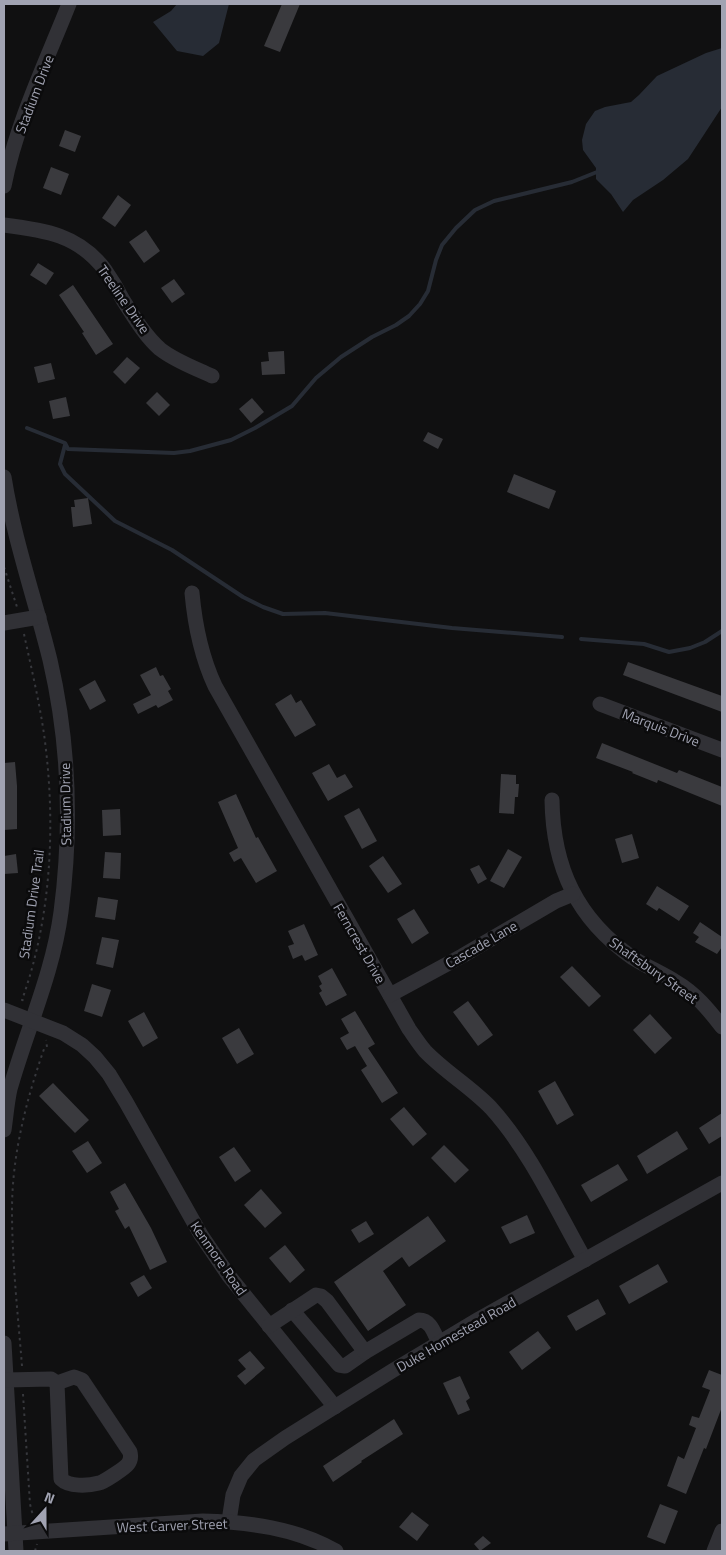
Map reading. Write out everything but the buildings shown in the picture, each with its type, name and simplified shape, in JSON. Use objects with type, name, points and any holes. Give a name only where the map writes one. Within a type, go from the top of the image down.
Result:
[{"type":"street","name":"Stadium Drive","points":[[4,186],[16,141],[27,110],[69,4]]},
{"type":"street","name":"Treeline Drive","points":[[4,225],[54,233],[82,247],[106,271],[142,329],[160,348],[168,355],[212,376]]},
{"type":"street","name":"Stadium Drive","points":[[4,477],[14,530],[50,662],[60,719],[68,815],[66,865],[58,934],[49,972],[10,1090],[4,1130]]},
{"type":"street","name":"Ferncrest Drive","points":[[192,593],[196,635],[215,686],[409,1029],[425,1050],[473,1091],[510,1130],[585,1260]]},
{"type":"street","points":[[4,622],[38,616]]},
{"type":"street","name":"Marquis Drive","points":[[600,704],[722,750]]},
{"type":"street","name":"Shaftsbury Street","points":[[552,800],[555,842],[561,863],[573,894],[596,925],[607,937],[635,959],[687,990],[722,1027]]},
{"type":"street","name":"Cascade Lane","points":[[390,995],[462,956],[556,901],[573,894]]},
{"type":"street","name":"Kenmore Road","points":[[4,1010],[63,1033],[96,1057],[122,1096],[201,1235],[229,1276],[335,1407]]},
{"type":"street","name":"Duke Homestead Road","points":[[229,1522],[233,1495],[247,1468],[254,1460],[285,1438],[439,1342],[722,1183]]},
{"type":"street","points":[[269,1326],[316,1295],[322,1296],[365,1352]]},
{"type":"street","points":[[292,1310],[339,1365],[345,1366],[419,1320],[424,1320],[429,1324],[439,1342]]},
{"type":"street","points":[[4,1352],[10,1534],[16,1551]]},
{"type":"street","points":[[74,1377],[82,1380],[130,1452],[131,1458],[128,1464],[100,1483],[72,1485],[65,1483],[61,1479],[57,1384],[74,1377]]},
{"type":"street","points":[[6,1380],[50,1379],[57,1384]]},
{"type":"street","name":"West Carver Street","points":[[10,1534],[202,1521],[229,1522],[287,1531],[306,1537],[336,1551]]},
{"type":"street","points":[[714,1551],[722,1531]]},
{"type":"path","points":[[4,567],[20,619]]},
{"type":"path","name":"Stadium Drive Trail","points":[[20,619],[44,734],[50,808],[45,896],[39,941],[22,1000],[38,1006]]},
{"type":"path","points":[[35,1551],[37,1545],[36,1517],[32,1512],[30,1504],[12,1210],[14,1177],[24,1114],[44,1050],[47,1047],[46,1042],[50,1028]]},
{"type":"shaded area","points":[[177,4],[229,4],[219,43],[203,56],[177,51],[153,22],[171,11]]},
{"type":"shaded area","points":[[722,48],[722,107],[688,159],[663,180],[633,200],[623,212],[611,194],[596,179],[596,168],[583,150],[582,140],[586,124],[595,111],[631,102],[657,76],[706,53]]},
{"type":"waterway","points":[[27,428],[65,443],[68,449],[174,453],[190,451],[231,440],[292,406],[316,378],[341,357],[409,316],[428,291],[442,245],[475,210],[494,201],[572,182],[597,172]]},
{"type":"waterway","points":[[65,445],[60,464],[65,474],[115,521],[172,550],[243,597],[263,607],[283,614],[325,613],[452,628],[562,637]]},
{"type":"waterway","points":[[581,639],[644,644],[669,652],[690,648],[705,642],[722,631]]}]
